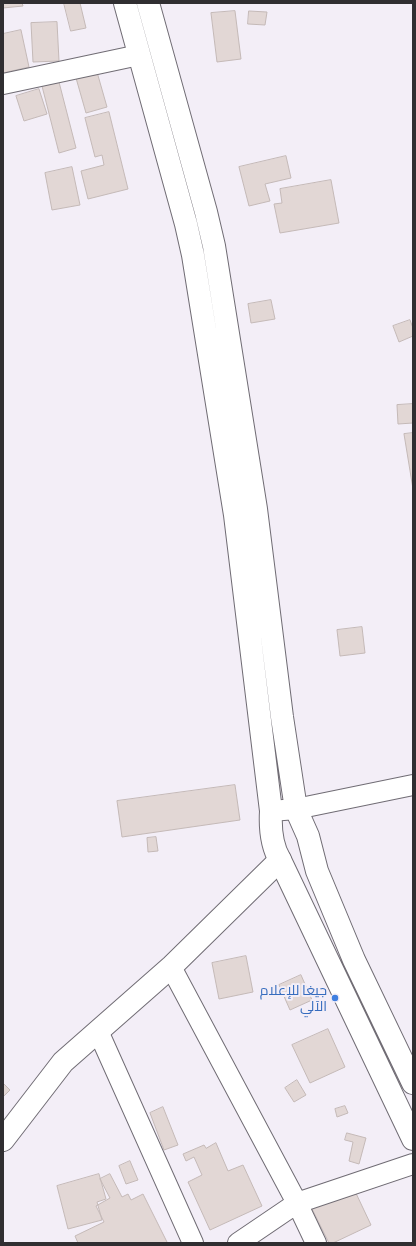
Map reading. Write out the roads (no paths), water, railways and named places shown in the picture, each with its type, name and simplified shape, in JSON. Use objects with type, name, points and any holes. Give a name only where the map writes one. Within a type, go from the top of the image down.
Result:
[{"type":"main road","points":[[125,3],[186,224],[193,255],[235,515],[271,810],[270,824],[277,855]]},
{"type":"main road","points":[[148,3],[214,246],[256,510],[282,717],[296,809],[308,836],[317,872],[348,946],[413,1084]]},
{"type":"main road","points":[[308,836],[300,828],[289,826],[279,830],[273,840],[277,855],[413,1139]]},
{"type":"main road","points":[[3,1140],[63,1062],[171,967],[277,855]]},
{"type":"street","points":[[3,84],[139,55]]},
{"type":"street","points":[[271,810],[296,809],[413,785]]},
{"type":"street","points":[[171,967],[297,1203],[316,1243]]},
{"type":"street","points":[[98,1031],[193,1243]]},
{"type":"street","points":[[238,1243],[297,1203],[413,1164]]},
{"type":"place","name":"جيغا للإعلام الآلي","points":[[335,998]]}]
